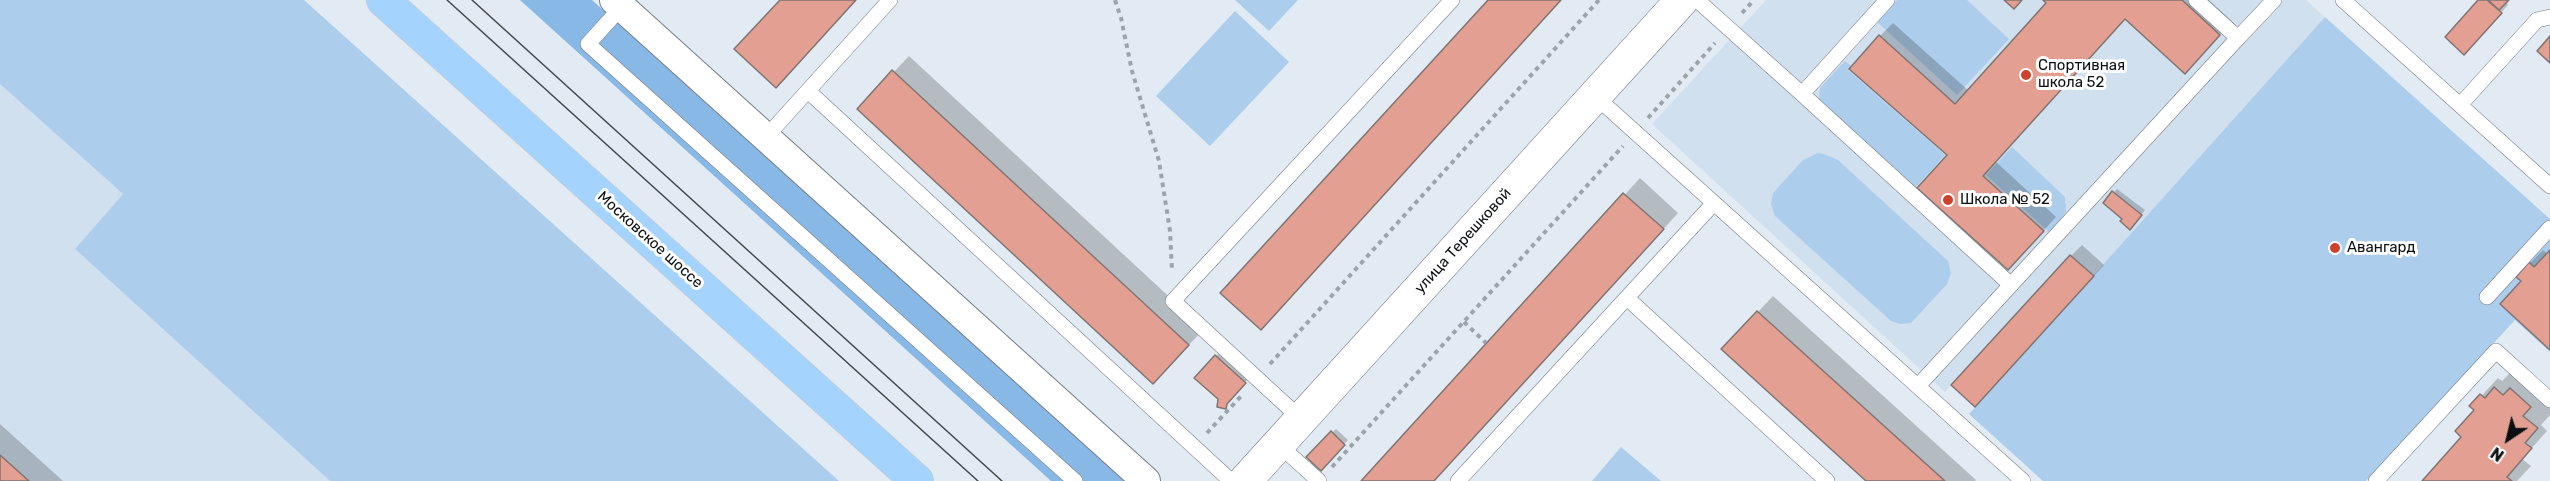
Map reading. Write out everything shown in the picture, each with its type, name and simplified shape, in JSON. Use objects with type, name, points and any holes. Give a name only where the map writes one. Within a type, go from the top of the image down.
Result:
[{"type":"main road","name":"Московское шоссе","points":[[383,0],[917,481]]},
{"type":"street","name":"улица Терешковой","points":[[1245,481],[1682,0]]},
{"type":"street","points":[[621,2],[766,137],[1146,481]]},
{"type":"lane","points":[[766,137],[890,0]]},
{"type":"lane","points":[[1697,0],[2011,285]]},
{"type":"lane","points":[[1802,94],[1887,0]]},
{"type":"lane","points":[[2196,0],[2238,38]]},
{"type":"lane","points":[[1918,386],[2274,0]]},
{"type":"lane","points":[[2343,0],[2550,186]]},
{"type":"lane","points":[[621,2],[588,44],[1075,481]]},
{"type":"lane","points":[[1301,419],[1173,301],[1443,3]]},
{"type":"lane","points":[[2460,105],[2537,20],[2550,17]]},
{"type":"lane","points":[[808,91],[1231,481]]},
{"type":"lane","points":[[1595,96],[2021,480]]},
{"type":"lane","points":[[1458,481],[1714,203]]},
{"type":"lane","points":[[2487,297],[2550,228]]},
{"type":"lane","points":[[1627,298],[1827,481]]},
{"type":"lane","points":[[2376,481],[2496,351],[2550,400]]},
{"type":"lane","points":[[1278,444],[1322,478]]},
{"type":"path","points":[[1115,0],[1132,71],[1159,161],[1170,231],[1173,301]]},
{"type":"path","points":[[1194,447],[1599,0]]},
{"type":"path","points":[[1322,478],[1754,0]]},
{"type":"path","points":[[1464,322],[1486,343]]},
{"type":"shaded area","points":[[0,0],[304,0],[839,481],[330,481],[75,249],[123,194],[0,84]]},
{"type":"shaded area","points":[[520,0],[592,0],[1126,481],[1051,481]]},
{"type":"shaded area","points":[[1235,0],[1298,0],[1269,31]]},
{"type":"shaded area","name":"Школа № 52","points":[[1766,0],[2306,0],[2325,17],[1975,407],[1951,385],[1945,392],[1652,124]]},
{"type":"shaded area","points":[[1897,0],[1967,0],[2009,39],[1957,95],[1877,22]]},
{"type":"shaded area","points":[[1235,11],[1289,62],[1210,146],[1156,96]]},
{"type":"shaded area","name":"Авангард","points":[[2325,17],[2550,219],[2550,352],[2515,320],[2366,481],[2043,481],[1969,414]]},
{"type":"shaded area","points":[[1845,61],[1851,66],[1848,70],[1945,155],[1915,188],[1819,100],[1820,88]]},
{"type":"shaded area","points":[[0,84],[123,194],[75,249],[330,481],[0,481]]},
{"type":"shaded area","points":[[2012,147],[2065,197],[2066,212],[2050,233],[1986,175]]},
{"type":"shaded area","points":[[1818,153],[1838,160],[1948,261],[1951,273],[1947,284],[1911,323],[1900,324],[1891,321],[1775,216],[1771,204],[1773,193],[1803,160]]},
{"type":"shaded area","points":[[1621,447],[1661,481],[1592,481]]},
{"type":"building","points":[[780,0],[856,0],[776,88],[734,49]]},
{"type":"building","points":[[1488,0],[1561,0],[1261,330],[1220,293]]},
{"type":"building","points":[[2004,0],[2022,0],[2014,9]]},
{"type":"building","points":[[2043,0],[2182,0],[2220,35],[2185,74],[2125,19],[1983,176],[2044,231],[2008,270],[1917,188],[1947,155],[1849,69],[1879,35],[1955,104],[2046,3]]},
{"type":"building","points":[[2478,0],[2487,0],[2502,13],[2464,55],[2445,37]]},
{"type":"building","points":[[2488,0],[2509,0],[2499,10]]},
{"type":"building","points":[[2550,36],[2550,63],[2537,51]]},
{"type":"building","points":[[892,70],[1189,345],[1153,384],[857,109]]},
{"type":"building","points":[[2112,191],[2142,215],[2130,230],[2120,221],[2122,219],[2103,203]]},
{"type":"building","points":[[1623,193],[1664,229],[1434,481],[1361,481]]},
{"type":"building","points":[[2550,250],[2550,350],[2500,304],[2521,281],[2516,277],[2529,262],[2534,267]]},
{"type":"building","points":[[2070,255],[2094,276],[1975,407],[1951,385]]},
{"type":"building","points":[[1757,311],[1945,481],[1866,481],[1721,349]]},
{"type":"building","points":[[1215,355],[1246,383],[1227,404],[1226,409],[1217,407],[1218,399],[1194,378]]},
{"type":"building","points":[[2494,387],[2503,395],[2510,388],[2531,407],[2523,416],[2538,428],[2525,443],[2532,448],[2507,477],[2512,481],[2422,481],[2461,437],[2455,431],[2474,410],[2469,406],[2480,394],[2485,398]]},
{"type":"building","points":[[1331,431],[1345,445],[1321,471],[1306,457]]},
{"type":"building","points":[[0,455],[29,481],[0,481]]},
{"type":"tram line","points":[[447,0],[978,481]]},
{"type":"tram line","points":[[472,0],[1002,481]]},
{"type":"place","name":"Спортивная школа 52","points":[[2026,75]]},
{"type":"place","name":"Школа № 52","points":[[1948,200]]},
{"type":"place","name":"Авангард","points":[[2335,248]]}]
